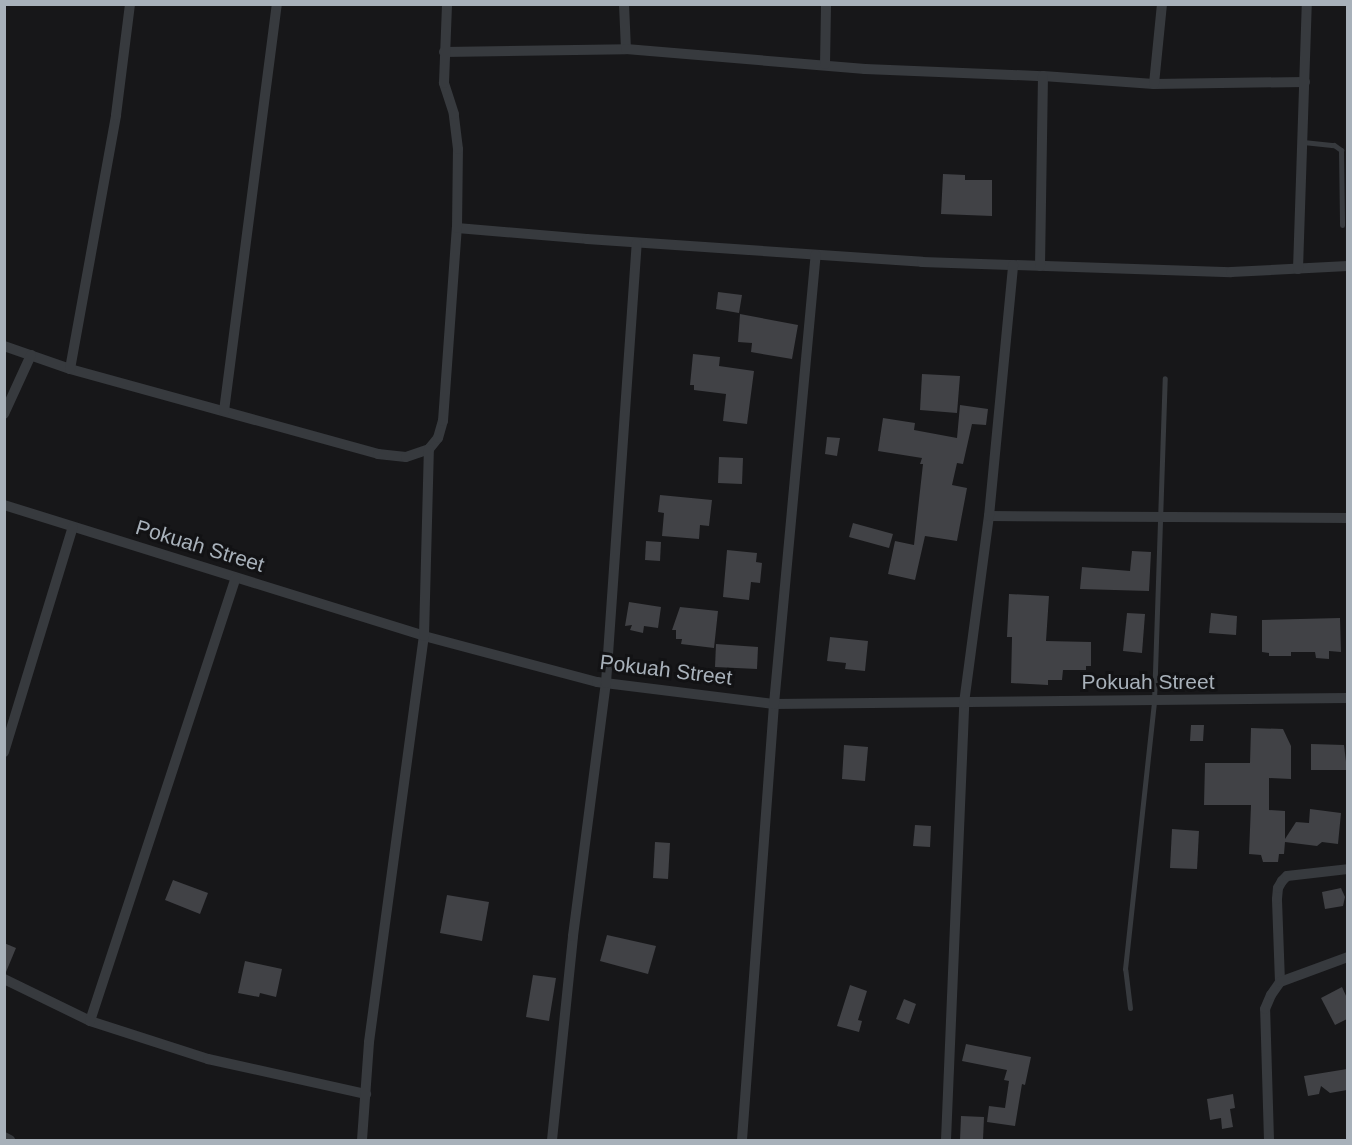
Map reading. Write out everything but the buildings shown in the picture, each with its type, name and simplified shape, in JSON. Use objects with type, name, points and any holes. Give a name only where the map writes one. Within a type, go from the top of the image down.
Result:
[{"type":"street","points":[[70,369],[116,115],[130,4]]},
{"type":"street","points":[[224,411],[277,4]]},
{"type":"street","points":[[4,346],[70,369],[378,454],[406,457],[429,449],[438,438],[443,421],[458,228],[458,149],[453,114],[444,84],[447,4]]},
{"type":"street","points":[[624,4],[626,49]]},
{"type":"street","points":[[825,64],[826,4]]},
{"type":"street","points":[[1154,84],[1162,4]]},
{"type":"street","points":[[1298,269],[1307,4]]},
{"type":"street","points":[[444,52],[626,49],[865,69],[1043,76],[1154,84],[1305,82]]},
{"type":"street","points":[[1040,266],[1043,76]]},
{"type":"street","points":[[458,228],[816,255],[1013,265],[1231,272],[1347,266]]},
{"type":"street","points":[[552,1140],[573,936],[606,683],[637,243]]},
{"type":"street","points":[[742,1140],[774,704],[816,255]]},
{"type":"street","points":[[946,1140],[964,703],[989,516],[1013,265]]},
{"type":"street","points":[[4,414],[31,355]]},
{"type":"street","points":[[362,1140],[369,1042],[424,636],[429,449]]},
{"type":"street","name":"Pokuah Street","points":[[4,505],[424,636],[606,683],[774,704],[1154,702],[1347,698]]},
{"type":"street","points":[[989,516],[1347,518]]},
{"type":"street","points":[[4,752],[73,527]]},
{"type":"street","points":[[90,1021],[236,578]]},
{"type":"street","points":[[1269,1140],[1265,1009],[1280,982],[1278,888],[1287,876],[1347,869]]},
{"type":"street","points":[[1280,982],[1347,957]]},
{"type":"street","points":[[4,979],[90,1021],[208,1059],[366,1094]]},
{"type":"street","points":[[4,1137],[10,1140]]},
{"type":"lane","points":[[1303,142],[1334,145],[1341,150],[1341,225]]},
{"type":"lane","points":[[1131,1008],[1125,969],[1154,702],[1165,378]]}]
